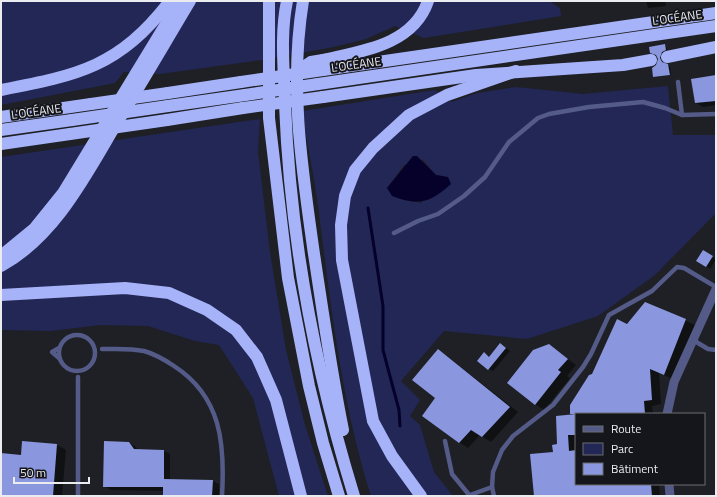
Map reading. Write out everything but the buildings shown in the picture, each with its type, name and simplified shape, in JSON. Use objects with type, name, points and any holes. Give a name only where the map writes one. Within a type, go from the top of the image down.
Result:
[{"type":"highway","points":[[1,90],[70,75],[101,63],[139,37],[170,1]]},
{"type":"highway","points":[[1,256],[34,229],[63,193],[180,1]]},
{"type":"highway","points":[[1,266],[32,243],[60,212],[105,143],[190,1]]},
{"type":"highway","points":[[269,1],[269,118],[288,278],[308,386],[339,496]]},
{"type":"highway","points":[[287,1],[283,53],[286,119],[297,240],[320,371],[353,491]]},
{"type":"highway","points":[[303,1],[296,52],[298,131],[330,360],[345,440],[354,475],[353,491]]},
{"type":"highway","points":[[323,65],[392,40],[411,28],[419,19],[428,1]]},
{"type":"highway","name":"L’OCÉANE","points":[[1,117],[291,74],[323,65],[716,13]]},
{"type":"highway","name":"L’OCÉANE","points":[[1,130],[716,26]]},
{"type":"highway","points":[[667,57],[716,47]]},
{"type":"highway","points":[[1,144],[243,108],[516,71],[623,65],[651,60]]},
{"type":"highway","points":[[421,496],[392,456],[373,421],[342,260],[341,225],[345,196],[355,170],[373,148],[409,115],[447,95],[516,71]]},
{"type":"highway","points":[[1,295],[125,288],[169,293],[207,310],[236,330],[257,357],[276,400],[301,496]]},
{"type":"street","points":[[667,413],[674,382],[716,288]]},
{"type":"street","points":[[669,485],[670,496]]},
{"type":"lane","points":[[678,82],[682,115]]},
{"type":"lane","points":[[394,233],[418,221],[438,214],[464,196],[485,177],[509,142],[538,118],[549,114],[589,107],[643,102],[682,115],[716,114]]},
{"type":"lane","points":[[494,496],[492,487],[494,472],[502,450],[513,436],[553,405],[583,367],[591,354],[609,315],[652,291],[677,267],[684,268],[716,288]]},
{"type":"lane","points":[[78,496],[78,377],[73,371],[64,366],[59,358],[59,348],[66,338],[72,335],[84,336],[93,344],[102,349],[144,351],[162,359],[196,383],[216,419],[219,432],[224,462],[222,496]]},
{"type":"lane","points":[[693,340],[708,349],[716,350]]},
{"type":"lane","points":[[93,344],[96,354]]},
{"type":"lane","points":[[78,377],[92,364],[96,354],[102,349]]},
{"type":"lane","points":[[73,371],[84,370]]},
{"type":"lane","points":[[445,441],[452,474],[470,496],[492,487]]},
{"type":"green space","points":[[1,1],[549,1],[560,8],[561,16],[424,38],[395,26],[366,39],[334,47],[262,60],[160,74],[124,72],[115,83],[1,105]]},
{"type":"green space","points":[[668,86],[673,135],[716,135],[716,213],[655,275],[598,316],[527,339],[444,331],[401,381],[420,400],[410,416],[420,425],[434,472],[453,496],[371,496],[352,426],[345,391],[333,320],[317,200],[302,111],[435,90],[452,102],[477,93],[516,87],[583,94]],"holes":[[[423,160],[436,175],[443,176],[421,203],[401,199],[387,188],[404,165]]]},
{"type":"green space","points":[[260,119],[258,152],[270,252],[286,350],[305,425],[328,496],[279,496],[253,398],[219,345],[195,341],[148,326],[99,325],[51,331],[1,330],[1,157]]},
{"type":"shaded area","points":[[413,156],[417,156],[436,175],[448,177],[451,184],[437,195],[424,201],[410,201],[392,196],[387,188]]},
{"type":"waterway","points":[[368,208],[383,306],[383,350],[399,410],[400,426]]}]
